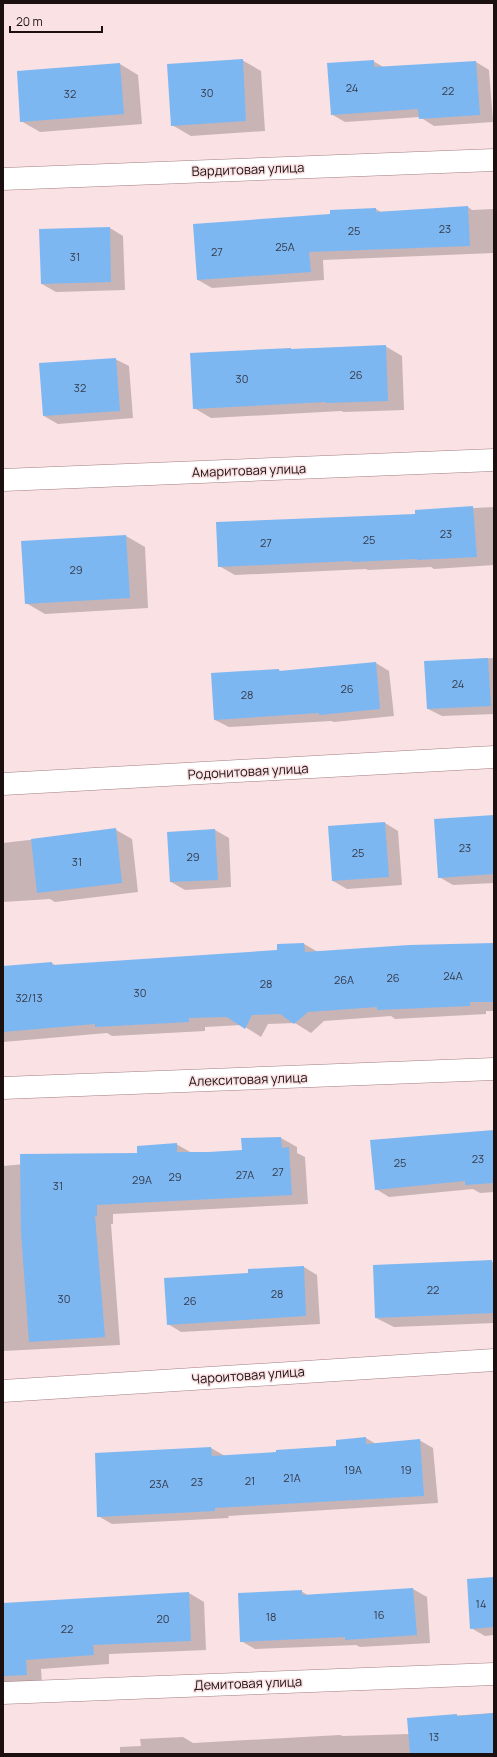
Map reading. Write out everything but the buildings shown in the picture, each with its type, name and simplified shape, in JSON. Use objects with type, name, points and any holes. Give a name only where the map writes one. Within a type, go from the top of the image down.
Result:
[{"type":"street","name":"Вардитовая улица","points":[[3,179],[494,160]]},
{"type":"street","name":"Амаритовая улица","points":[[3,480],[494,460]]},
{"type":"street","name":"Родонитовая улица","points":[[3,784],[494,758]]},
{"type":"street","name":"Алекситовая улица","points":[[3,1088],[494,1069]]},
{"type":"street","name":"Чароитовая улица","points":[[3,1390],[494,1360]]},
{"type":"street","name":"Демитовая улица","points":[[3,1693],[494,1674]]}]
